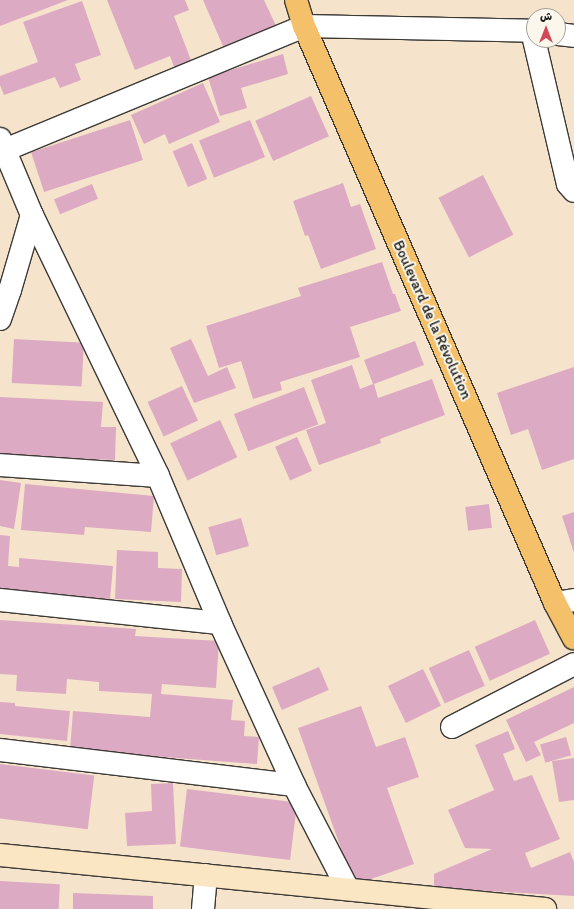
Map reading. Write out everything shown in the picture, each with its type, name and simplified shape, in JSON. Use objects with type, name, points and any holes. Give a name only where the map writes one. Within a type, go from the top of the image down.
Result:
[{"type":"main road","name":"Boulevard de la Révolution","points":[[296,0],[304,26],[565,602],[574,638]]},
{"type":"main road","points":[[0,855],[348,889],[445,904],[545,909]]},
{"type":"street","points":[[348,889],[294,785],[220,623],[158,476],[32,215],[3,144],[304,26],[526,31]]},
{"type":"street","points":[[537,48],[568,184],[574,191]]},
{"type":"street","points":[[0,319],[32,215]]},
{"type":"street","points":[[0,465],[158,476]]},
{"type":"street","points":[[0,600],[220,623]]},
{"type":"street","points":[[452,727],[574,664]]},
{"type":"street","points":[[0,750],[294,785]]},
{"type":"street","points":[[202,909],[206,875]]},
{"type":"building","points":[[0,0],[68,0],[0,26]]},
{"type":"building","points":[[107,0],[185,0],[189,10],[174,16],[194,68],[177,75],[170,56],[135,70]]},
{"type":"building","points":[[203,0],[264,0],[278,30],[226,53]]},
{"type":"building","points":[[82,1],[101,55],[75,64],[81,80],[60,88],[55,77],[4,95],[0,85],[0,76],[38,62],[23,22]]},
{"type":"building","points":[[283,54],[288,74],[241,88],[247,108],[220,116],[208,77]]},
{"type":"building","points":[[203,83],[220,122],[169,144],[165,134],[144,144],[131,115]]},
{"type":"building","points":[[311,96],[329,136],[273,161],[255,121]]},
{"type":"building","points":[[130,120],[143,160],[44,192],[31,152]]},
{"type":"building","points":[[250,120],[265,157],[214,178],[199,141]]},
{"type":"building","points":[[192,143],[207,179],[188,187],[173,151]]},
{"type":"building","points":[[483,175],[513,235],[469,257],[438,198]]},
{"type":"building","points":[[343,183],[351,207],[360,204],[376,249],[321,269],[308,235],[305,236],[293,201]]},
{"type":"building","points":[[92,184],[98,199],[60,214],[54,199]]},
{"type":"building","points":[[382,262],[393,294],[395,294],[401,311],[350,327],[360,357],[280,382],[282,390],[253,399],[241,361],[219,368],[206,326],[301,296],[298,288]]},
{"type":"building","points":[[14,339],[84,343],[82,387],[12,383]]},
{"type":"building","points":[[191,339],[208,376],[227,367],[236,388],[194,403],[170,348]]},
{"type":"building","points":[[415,341],[424,365],[374,384],[378,398],[432,379],[445,415],[380,439],[381,443],[319,465],[306,430],[326,423],[311,380],[352,365],[360,389],[373,384],[364,360]]},
{"type":"building","points":[[574,367],[574,459],[542,470],[528,429],[511,435],[497,393]]},
{"type":"building","points":[[182,386],[198,420],[164,436],[148,402]]},
{"type":"building","points":[[304,387],[318,424],[248,451],[234,414]]},
{"type":"building","points":[[0,397],[103,402],[101,427],[116,427],[115,460],[0,455]]},
{"type":"building","points":[[220,420],[237,457],[187,480],[170,443]]},
{"type":"building","points":[[297,437],[312,471],[290,481],[275,447]]},
{"type":"building","points":[[0,480],[21,483],[14,529],[0,526]]},
{"type":"building","points":[[25,484],[154,496],[151,532],[85,527],[84,535],[21,530]]},
{"type":"building","points":[[489,504],[492,528],[468,531],[465,507]]},
{"type":"building","points":[[574,512],[574,553],[562,516]]},
{"type":"building","points":[[241,518],[249,546],[216,555],[208,527]]},
{"type":"building","points":[[0,535],[10,536],[8,566],[19,567],[19,558],[113,566],[110,600],[0,591]]},
{"type":"building","points":[[117,550],[158,552],[158,568],[182,569],[181,602],[115,599]]},
{"type":"building","points":[[0,620],[136,629],[135,636],[219,641],[216,688],[162,684],[161,694],[233,700],[231,720],[245,721],[244,736],[259,737],[257,764],[70,750],[73,711],[150,717],[152,694],[99,691],[99,682],[67,679],[66,694],[16,691],[17,675],[0,674]]},
{"type":"building","points":[[535,620],[550,654],[490,681],[475,647]]},
{"type":"building","points":[[469,650],[485,686],[445,704],[429,668]]},
{"type":"building","points":[[319,667],[329,690],[282,710],[272,687]]},
{"type":"building","points":[[423,669],[441,706],[406,723],[388,686]]},
{"type":"building","points":[[574,687],[574,723],[534,742],[541,755],[526,762],[506,720]]},
{"type":"building","points":[[0,702],[15,703],[15,706],[70,711],[67,741],[0,734]]},
{"type":"building","points":[[361,706],[376,747],[405,737],[419,777],[387,788],[414,864],[354,885],[298,728]]},
{"type":"building","points":[[508,731],[515,749],[503,754],[514,781],[532,775],[560,839],[525,853],[531,868],[570,852],[574,862],[574,896],[434,888],[434,874],[492,849],[465,848],[448,810],[494,790],[475,745]]},
{"type":"building","points":[[566,737],[571,755],[545,763],[540,744]]},
{"type":"building","points":[[574,758],[574,800],[559,802],[552,761]]},
{"type":"building","points":[[0,764],[94,776],[88,829],[0,818]]},
{"type":"building","points":[[173,783],[176,844],[127,846],[125,813],[152,811],[151,784]]},
{"type":"building","points":[[187,789],[297,803],[290,860],[180,847]]},
{"type":"building","points":[[0,881],[60,884],[59,909],[0,909]]},
{"type":"building","points":[[73,893],[153,896],[153,909],[73,909]]}]
